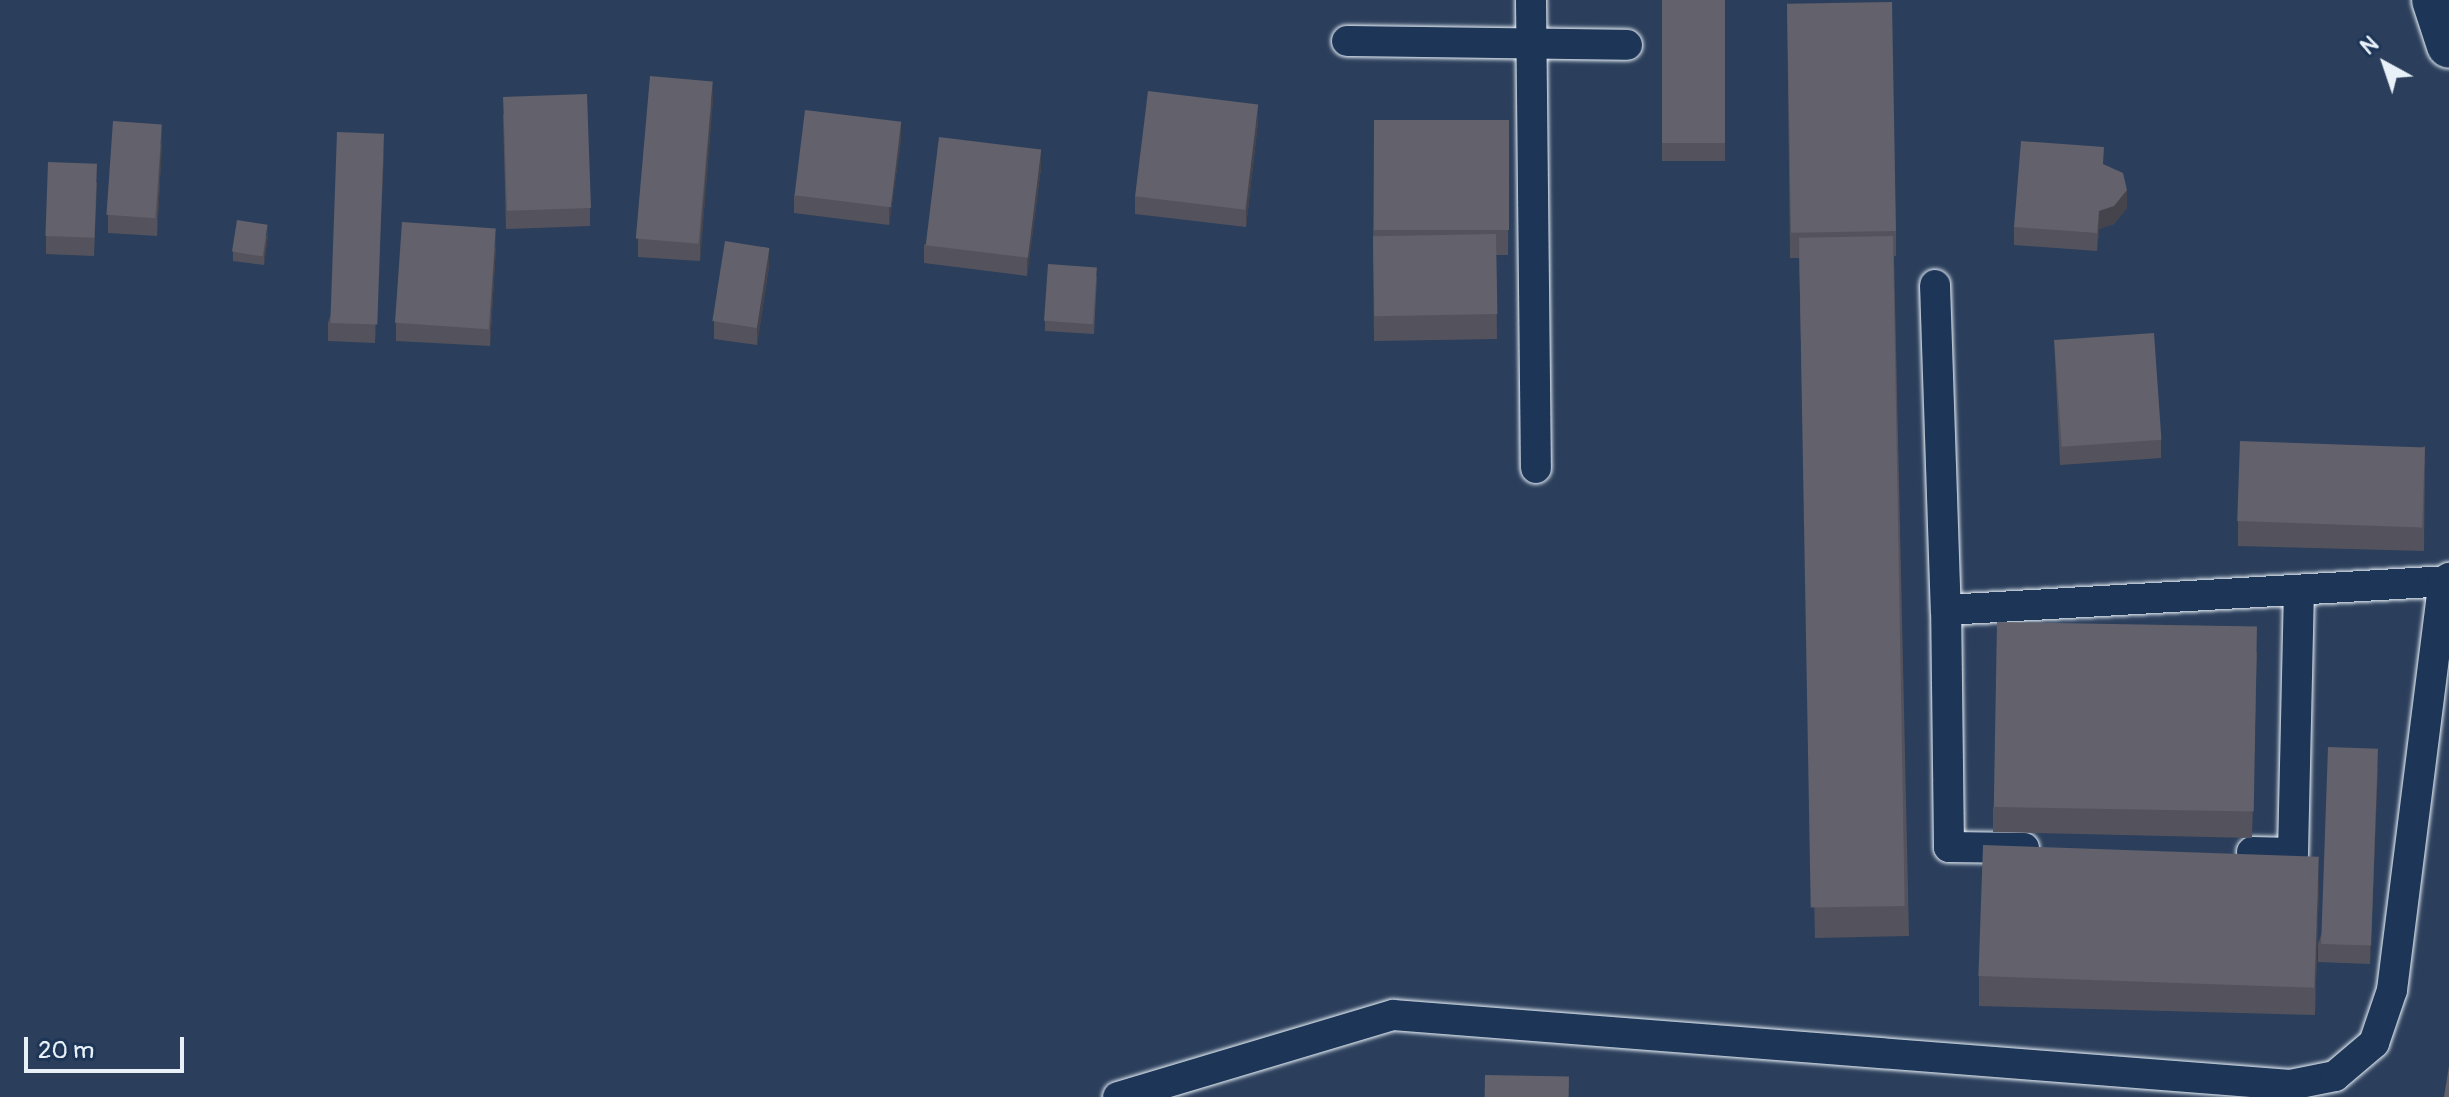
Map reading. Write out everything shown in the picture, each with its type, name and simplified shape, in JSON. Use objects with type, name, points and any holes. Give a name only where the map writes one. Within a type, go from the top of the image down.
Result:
[{"type":"main road","points":[[2434,0],[2449,46]]},
{"type":"lane","points":[[1531,0],[1536,468]]},
{"type":"lane","points":[[1347,41],[1627,45]]},
{"type":"lane","points":[[1935,285],[1946,610],[1949,847],[2058,849]]},
{"type":"lane","points":[[1118,1097],[1393,1015],[2290,1085],[2335,1076],[2374,1043],[2392,990],[2447,579],[1946,610]]},
{"type":"lane","points":[[2231,852],[2293,853],[2299,590]]},
{"type":"building","points":[[1662,0],[1725,0],[1725,143],[1662,143]]},
{"type":"building","points":[[1892,2],[1896,231],[1791,233],[1787,4]]},
{"type":"building","points":[[650,76],[713,81],[699,244],[636,238]]},
{"type":"building","points":[[1148,91],[1258,105],[1245,210],[1135,196]]},
{"type":"building","points":[[587,94],[591,208],[507,211],[503,97]]},
{"type":"building","points":[[805,110],[901,122],[891,207],[795,195]]},
{"type":"building","points":[[1374,120],[1509,120],[1509,230],[1374,230]]},
{"type":"building","points":[[113,121],[162,124],[155,218],[106,215]]},
{"type":"building","points":[[337,132],[384,134],[377,325],[330,323]]},
{"type":"building","points":[[939,137],[1041,150],[1028,258],[926,245]]},
{"type":"building","points":[[2021,141],[2104,147],[2103,164],[2123,173],[2127,190],[2114,206],[2099,211],[2097,233],[2014,227]]},
{"type":"building","points":[[48,162],[97,164],[94,238],[45,236]]},
{"type":"building","points":[[237,220],[268,225],[263,256],[232,252]]},
{"type":"building","points":[[402,222],[496,229],[489,329],[395,323]]},
{"type":"building","points":[[1496,234],[1497,314],[1374,316],[1373,236]]},
{"type":"building","points":[[1893,236],[1905,906],[1811,908],[1799,238]]},
{"type":"building","points":[[725,241],[769,248],[757,328],[712,321]]},
{"type":"building","points":[[1048,264],[1097,267],[1093,324],[1044,321]]},
{"type":"building","points":[[2154,333],[2161,440],[2062,447],[2054,340]]},
{"type":"building","points":[[2240,441],[2425,447],[2422,527],[2237,521]]},
{"type":"building","points":[[1997,622],[2257,627],[2254,812],[1994,807]]},
{"type":"building","points":[[2328,747],[2378,749],[2371,946],[2321,944]]},
{"type":"building","points":[[1983,845],[2319,857],[2314,988],[1978,976]]},
{"type":"building","points":[[2449,1066],[2449,1097],[2444,1097]]},
{"type":"building","points":[[1485,1075],[1569,1076],[1569,1097],[1485,1097]]}]
